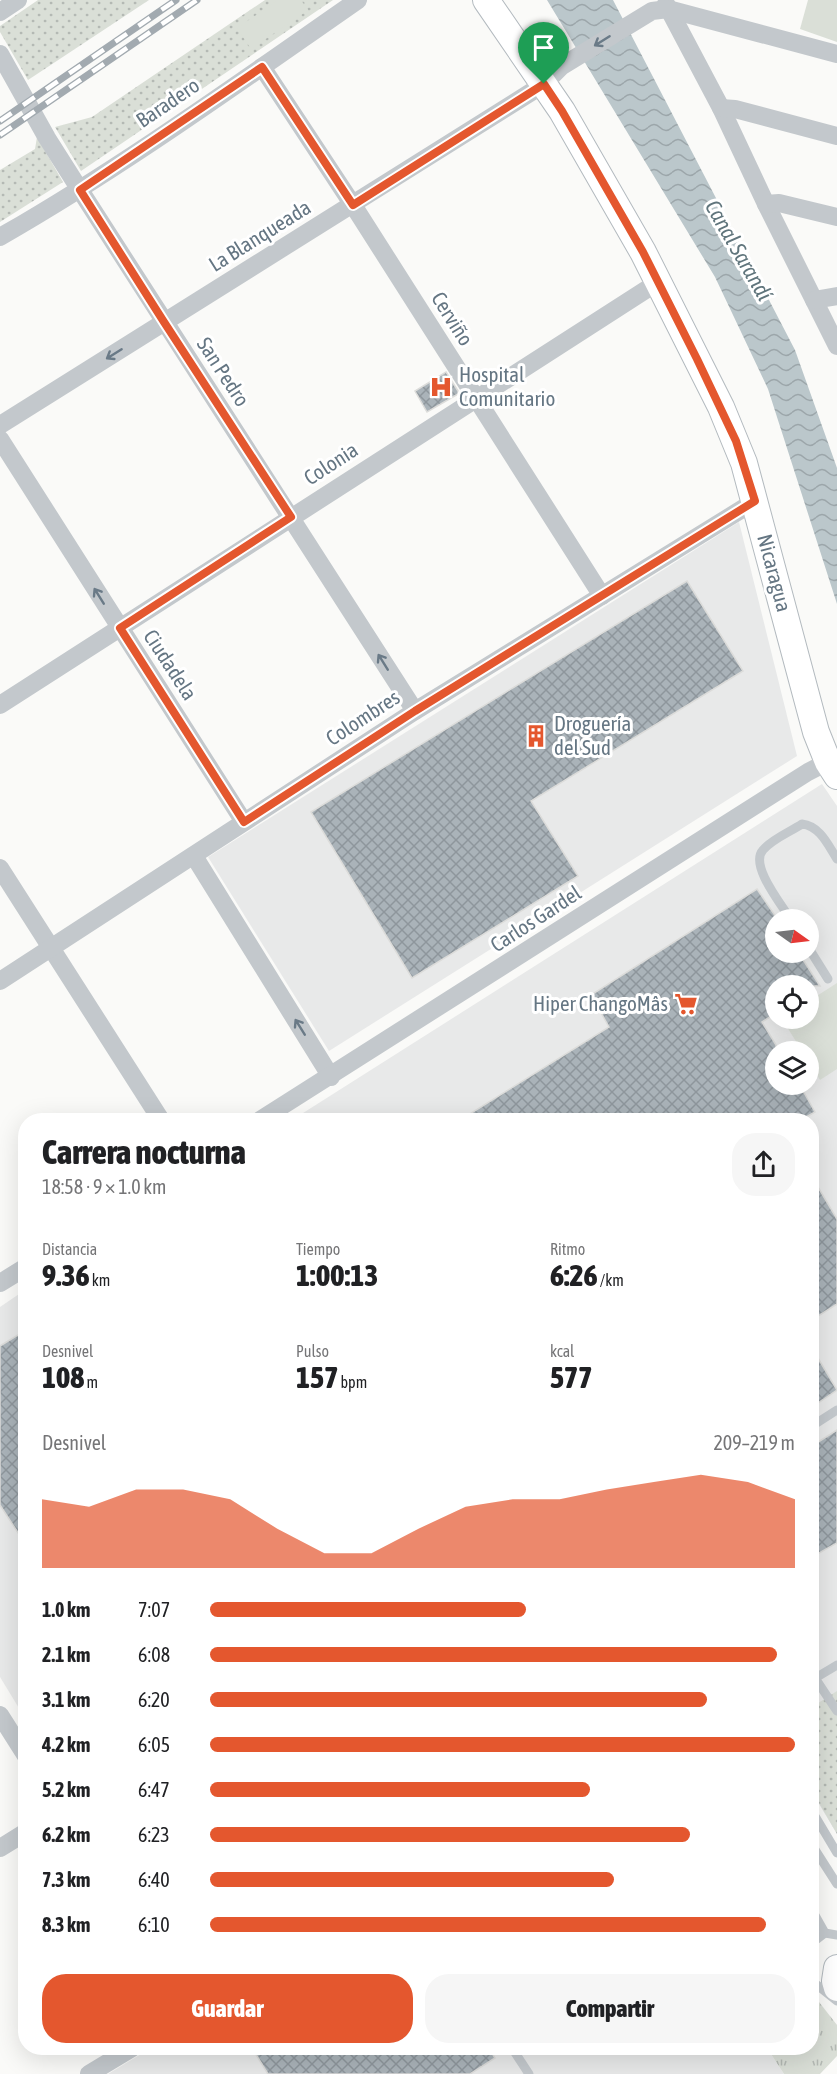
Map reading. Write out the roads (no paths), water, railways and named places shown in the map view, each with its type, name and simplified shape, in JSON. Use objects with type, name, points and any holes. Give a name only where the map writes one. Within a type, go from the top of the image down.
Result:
[{"type":"main road","name":"Nicaragua","points":[[486,0],[562,111],[658,282],[732,433],[755,501],[816,732],[834,765]]},
{"type":"main road","points":[[837,1968],[835,1981],[837,1988]]},
{"type":"street","points":[[0,12],[18,0]]},
{"type":"street","name":"Baradero","points":[[0,237],[80,190],[358,0]]},
{"type":"street","points":[[666,4],[837,54]]},
{"type":"street","points":[[666,4],[721,108],[837,346]]},
{"type":"street","name":"La Blanqueada","points":[[0,425],[544,84],[562,66],[652,10],[666,4]]},
{"type":"street","name":"San Pedro","points":[[0,54],[47,138],[415,711]]},
{"type":"street","name":"Cerviño","points":[[262,67],[353,205],[602,596]]},
{"type":"street","points":[[721,108],[735,109],[837,136]]},
{"type":"street","points":[[766,204],[779,203],[837,217]]},
{"type":"street","name":"Colonia","points":[[0,705],[658,282]]},
{"type":"street","points":[[814,300],[836,294]]},
{"type":"street","name":"Ciudadela","points":[[0,439],[244,822]]},
{"type":"street","name":"Colombres","points":[[0,981],[415,711],[755,501]]},
{"type":"street","name":"Carlos Gardel","points":[[272,1113],[798,778],[834,765]]},
{"type":"street","points":[[194,856],[331,1077]]},
{"type":"street","points":[[0,868],[157,1113]]},
{"type":"street","points":[[0,1283],[18,1272]]},
{"type":"street","points":[[0,1716],[18,1744]]},
{"type":"street","points":[[0,1848],[18,1837]]},
{"type":"street","points":[[89,2074],[120,2055]]},
{"type":"lane","points":[[784,909],[760,869],[759,856],[764,849],[802,824],[817,830],[837,859]]},
{"type":"lane","points":[[818,963],[828,979]]},
{"type":"lane","points":[[819,1422],[837,1410]]},
{"type":"lane","points":[[819,1676],[837,1665]]},
{"type":"lane","points":[[819,1686],[837,1711]]},
{"type":"lane","points":[[819,1823],[837,1853]]},
{"type":"lane","points":[[819,1856],[837,1884]]},
{"type":"lane","points":[[819,1922],[825,1933]]},
{"type":"lane","points":[[819,1937],[825,1933],[837,1935]]},
{"type":"lane","points":[[819,1987],[837,2001]]},
{"type":"lane","points":[[517,2055],[529,2074]]},
{"type":"water","name":"Canal Sarandí","points":[[547,0],[613,0],[795,350],[837,468],[837,604],[768,389],[715,277]]},
{"type":"railway","points":[[0,121],[176,0]]},
{"type":"railway","points":[[0,135],[197,0]]},
{"type":"place","name":"Hospital Comunitario","points":[[441,387]]},
{"type":"place","name":"Droguería del Sud","points":[[536,736]]},
{"type":"place","name":"Hiper ChangoMâs","points":[[686,1004]]}]
